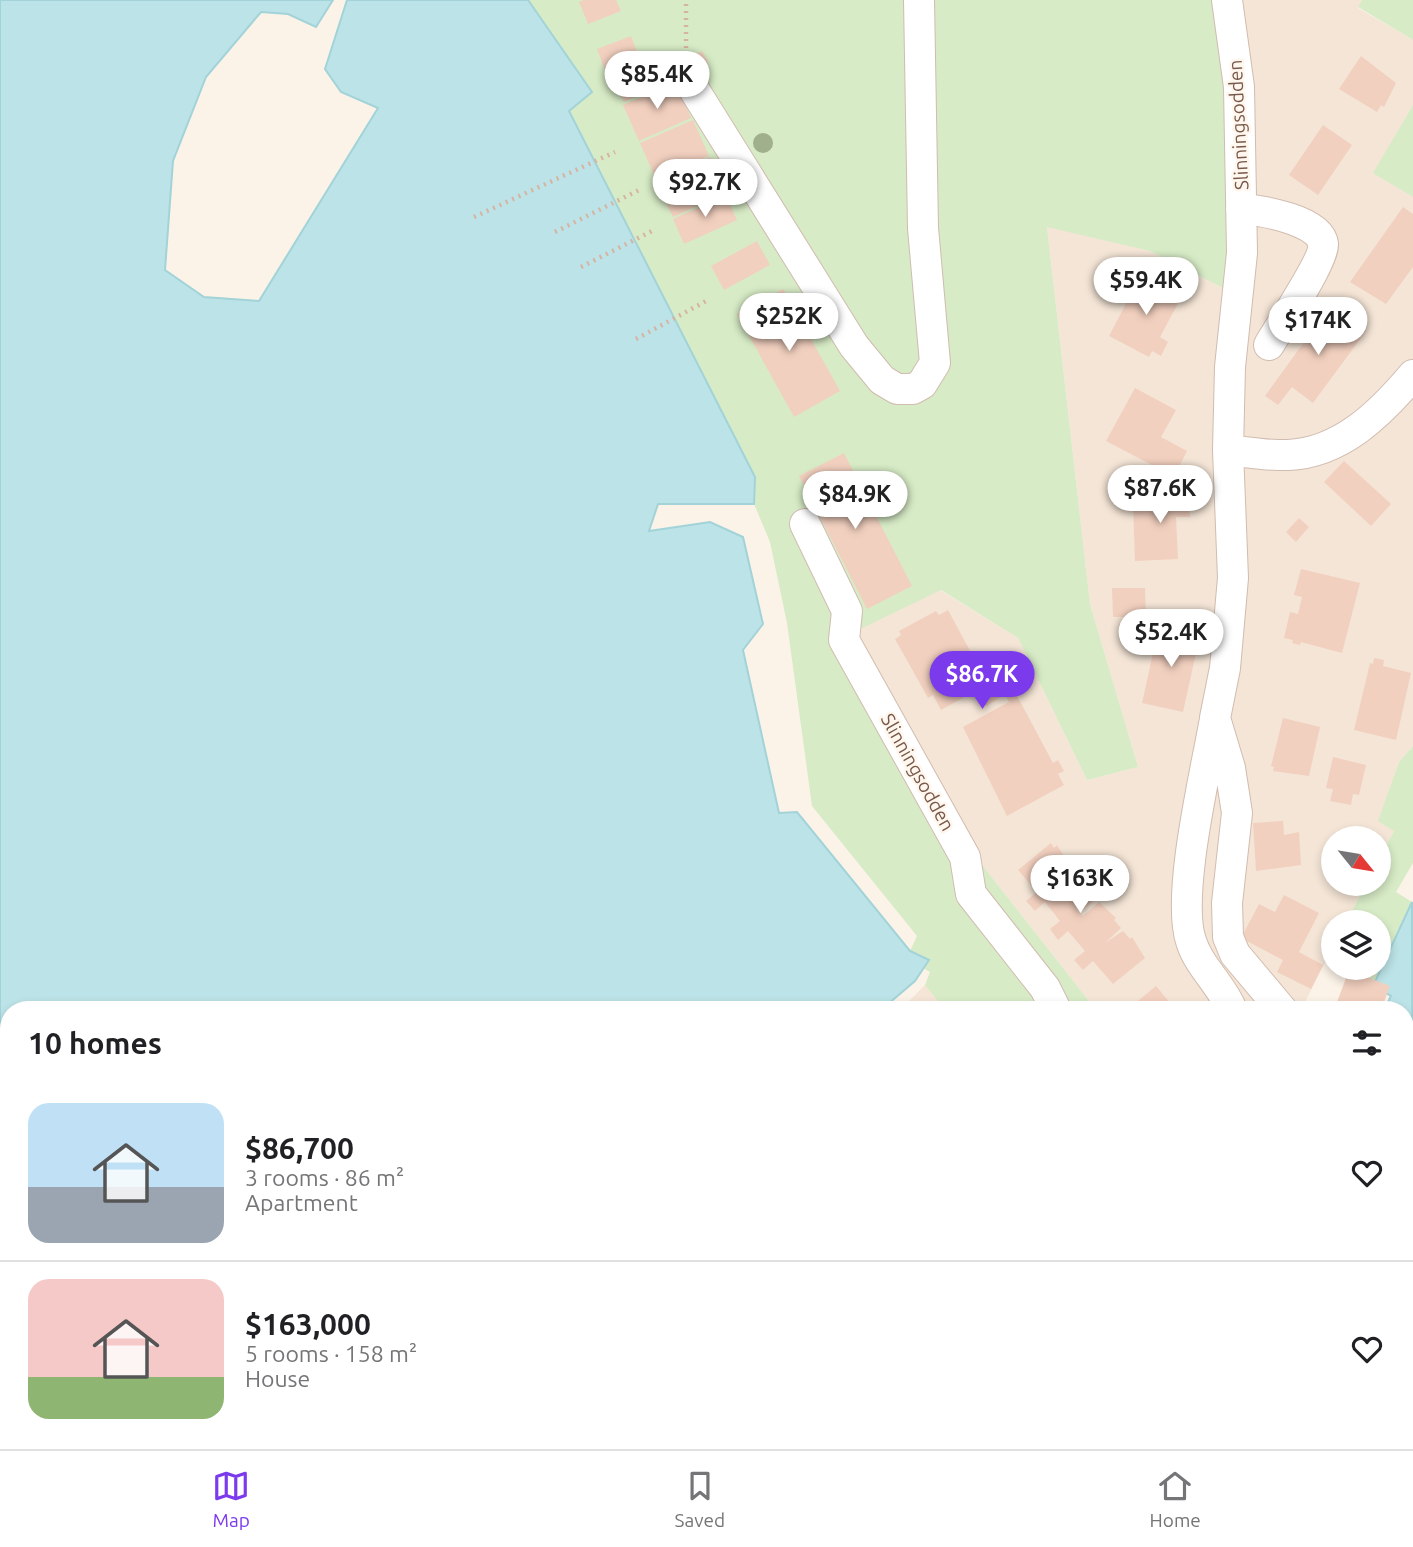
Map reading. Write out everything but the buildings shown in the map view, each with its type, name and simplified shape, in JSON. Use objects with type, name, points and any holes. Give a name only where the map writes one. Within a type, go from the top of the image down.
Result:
[{"type":"street","points":[[685,75],[854,346],[891,387],[913,389],[922,384],[933,368],[935,344],[923,228],[919,0]]},
{"type":"street","name":"Slinningsodden","points":[[1227,0],[1240,87],[1242,253],[1230,367],[1228,450],[1233,578],[1225,668],[1191,861],[1188,928],[1197,956],[1228,1001]]},
{"type":"street","name":"Slinningsodden","points":[[1241,209],[1279,213],[1321,237],[1323,245],[1318,261],[1269,345]]},
{"type":"street","points":[[1228,450],[1286,456],[1326,447],[1366,423],[1413,375]]},
{"type":"street","name":"Slinningsodden","points":[[804,524],[847,611],[844,640],[965,857],[971,894],[1045,988],[1052,1001]]},
{"type":"street","name":"Slinningsodden","points":[[1215,718],[1230,768],[1237,813],[1227,903],[1228,937],[1236,954],[1275,1001]]},
{"type":"path","points":[[685,75],[686,0]]},
{"type":"path","points":[[474,218],[615,152]]},
{"type":"path","points":[[555,232],[639,190]]},
{"type":"path","points":[[581,267],[656,229]]},
{"type":"path","points":[[636,339],[708,300]]},
{"type":"shaded area","points":[[1217,0],[1362,0],[1358,8],[1413,40],[1413,105],[1374,173],[1413,197],[1413,746],[1399,762],[1379,821],[1386,826],[1321,826],[1321,896],[1360,896],[1352,910],[1321,910],[1321,971],[1306,1001],[1089,1001],[972,852],[854,631],[940,590],[1018,638],[1087,780],[1138,767],[1090,604],[1047,226],[1150,251],[1227,290]]},
{"type":"shaded area","points":[[925,985],[938,1001],[909,1001]]},
{"type":"green space","points":[[528,0],[1217,0],[1229,86],[1227,290],[1150,251],[1047,227],[1090,604],[1138,767],[1087,780],[1018,638],[941,590],[854,632],[972,852],[1089,1001],[938,1001],[925,985],[930,972],[923,968],[928,960],[910,951],[917,936],[812,806],[787,623],[770,542],[754,504],[755,477],[569,110],[592,92]]},
{"type":"green space","points":[[1362,0],[1413,0],[1413,40],[1358,7]]},
{"type":"green space","points":[[1413,105],[1413,197],[1373,173]]},
{"type":"green space","points":[[1413,746],[1413,863],[1396,892],[1412,902],[1391,947],[1391,910],[1352,910],[1360,896],[1391,896],[1391,837],[1394,831],[1391,826],[1378,821],[1399,762]]},
{"type":"green space","points":[[1361,980],[1376,980],[1373,986]]},
{"type":"water","points":[[0,0],[333,0],[316,27],[288,14],[261,12],[206,77],[173,161],[165,270],[204,297],[259,301],[378,108],[341,92],[325,69],[347,0],[528,0],[592,92],[569,111],[755,477],[754,504],[658,504],[649,531],[710,522],[743,537],[763,624],[743,650],[779,813],[797,812],[910,951],[929,960],[915,981],[892,1001],[0,1001]]},
{"type":"water","points":[[1412,902],[1412,1001],[1388,1001],[1391,996],[1373,986],[1376,980],[1391,980],[1391,947]]}]
